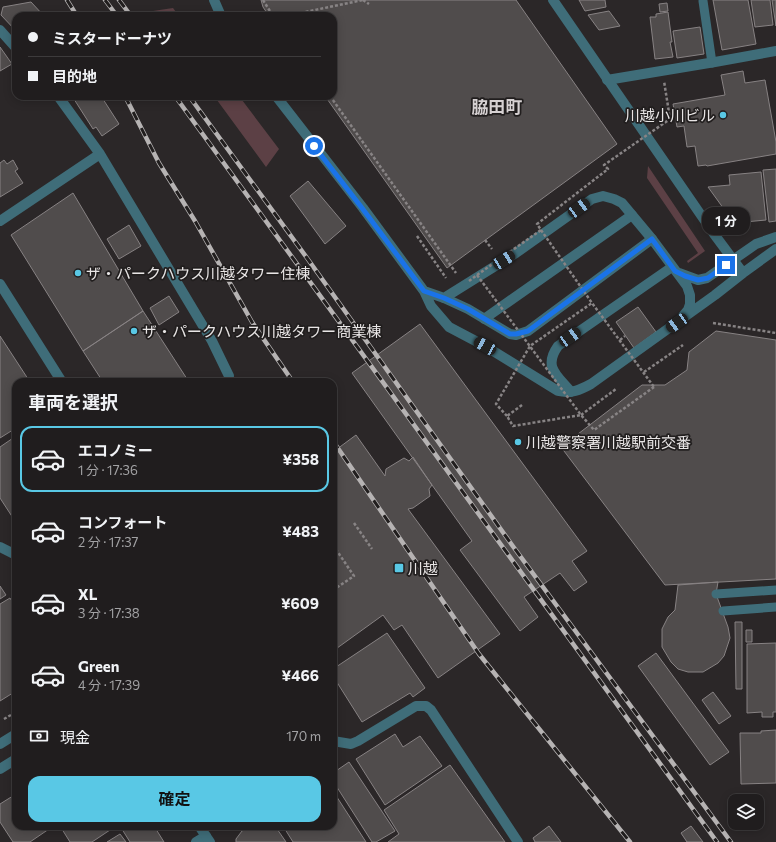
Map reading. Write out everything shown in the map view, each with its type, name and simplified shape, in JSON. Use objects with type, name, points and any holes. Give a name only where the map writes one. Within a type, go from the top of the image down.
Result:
[{"type":"street","points":[[214,0],[219,12]]},
{"type":"street","points":[[553,0],[742,273]]},
{"type":"street","points":[[0,30],[12,44]]},
{"type":"street","points":[[607,80],[776,51]]},
{"type":"street","points":[[61,100],[100,154],[212,341],[229,378]]},
{"type":"street","points":[[279,100],[424,291],[431,306],[449,327],[485,346],[558,390],[571,392],[580,390],[591,384],[677,323],[776,249]]},
{"type":"street","points":[[0,221],[100,154]]},
{"type":"street","points":[[444,298],[516,253],[592,199],[604,196],[622,203],[652,239],[687,286],[690,295],[688,310],[677,323]]},
{"type":"street","points":[[484,319],[632,215]]},
{"type":"street","points":[[674,269],[685,276],[698,280],[708,278],[756,244],[776,237]]},
{"type":"street","points":[[424,291],[468,309],[510,334],[516,334],[528,331],[652,239]]},
{"type":"street","points":[[571,392],[554,371],[551,360],[553,352],[558,346],[674,269]]},
{"type":"street","points":[[0,284],[59,378]]},
{"type":"street","points":[[0,547],[12,553]]},
{"type":"street","points":[[337,742],[351,744],[416,706],[426,706],[431,710],[518,842]]},
{"type":"street","points":[[0,744],[12,736]]},
{"type":"street","points":[[0,769],[12,762]]},
{"type":"street","points":[[196,842],[208,839],[202,830]]},
{"type":"lane","points":[[702,1],[712,63]]},
{"type":"lane","points":[[716,594],[776,590]]},
{"type":"lane","points":[[723,611],[776,607]]},
{"type":"path","points":[[263,0],[270,12]]},
{"type":"path","points":[[305,12],[363,0],[369,4]]},
{"type":"path","points":[[477,275],[581,415],[594,430],[654,387],[592,303],[537,224],[608,169],[604,165],[670,119],[664,81]]},
{"type":"path","points":[[333,100],[458,274]]},
{"type":"path","points":[[469,281],[541,230]]},
{"type":"path","points":[[417,236],[449,281]]},
{"type":"path","points":[[485,240],[494,252]]},
{"type":"path","points":[[592,303],[530,346],[496,404],[507,416],[513,426],[581,415],[616,389]]},
{"type":"path","points":[[713,323],[776,333]]},
{"type":"path","points":[[620,340],[625,336]]},
{"type":"path","points":[[644,372],[683,345]]},
{"type":"path","points":[[507,416],[522,404]]},
{"type":"path","points":[[354,523],[372,549]]},
{"type":"path","points":[[337,551],[354,576],[337,587]]},
{"type":"path","points":[[4,719],[12,714]]},
{"type":"shaded area","points":[[173,8],[176,12],[154,12]]},
{"type":"shaded area","points":[[217,100],[242,100],[279,149],[266,167]]},
{"type":"shaded area","points":[[648,166],[705,251],[688,263],[687,261],[698,253],[647,178]]},
{"type":"building","points":[[261,0],[516,0],[617,144],[447,268],[328,100],[337,100],[337,12],[266,12]]},
{"type":"building","points":[[579,0],[605,0],[606,7],[585,11]]},
{"type":"building","points":[[713,0],[748,0],[756,44],[722,50]]},
{"type":"building","points":[[751,0],[770,0],[773,25],[755,27]]},
{"type":"building","points":[[772,0],[776,0],[776,26]]},
{"type":"building","points":[[31,2],[40,12],[12,12],[12,27],[1,15],[3,7]]},
{"type":"building","points":[[667,3],[668,11],[660,12],[659,4]]},
{"type":"building","points":[[609,11],[620,26],[599,30],[588,15]]},
{"type":"building","points":[[668,12],[672,42],[670,42],[673,57],[655,59],[650,17],[656,17],[656,14]]},
{"type":"building","points":[[700,27],[704,54],[677,58],[673,31]]},
{"type":"building","points":[[0,47],[12,64],[0,71]]},
{"type":"building","name":"川越小川ビル","points":[[743,71],[745,83],[765,80],[776,142],[776,154],[707,166],[698,166],[695,146],[687,147],[684,126],[677,127],[673,104],[725,95],[721,75]]},
{"type":"building","points":[[75,100],[104,100],[119,124],[102,136],[96,127],[93,129]]},
{"type":"building","points":[[4,160],[7,164],[13,160],[18,169],[15,171],[23,183],[0,197],[0,163]]},
{"type":"building","points":[[776,169],[776,221],[769,222],[763,170]]},
{"type":"building","points":[[761,172],[766,220],[734,223],[708,187],[730,185],[729,175]]},
{"type":"building","points":[[308,181],[346,226],[325,244],[290,196]]},
{"type":"building","name":"ザ・パークハウス川越タワー住棟","points":[[73,193],[143,311],[83,351],[11,235]]},
{"type":"building","points":[[129,225],[141,246],[119,259],[107,239]]},
{"type":"building","points":[[169,296],[179,312],[159,325],[150,308]]},
{"type":"building","points":[[638,307],[656,332],[634,348],[616,322]]},
{"type":"building","name":"ザ・パークハウス川越タワー商業棟","points":[[143,311],[186,378],[100,378],[83,351]]},
{"type":"building","points":[[420,324],[587,551],[572,561],[587,582],[574,591],[560,573],[524,597],[538,617],[520,631],[460,550],[472,541],[352,373]]},
{"type":"building","points":[[716,331],[776,340],[776,579],[665,585],[561,447],[642,385],[665,385],[687,370],[689,352]]},
{"type":"building","points":[[0,336],[27,378],[12,378],[12,430],[0,438]]},
{"type":"building","points":[[356,435],[385,476],[386,469],[404,458],[409,461],[413,457],[432,485],[429,489],[430,496],[413,508],[408,509],[500,634],[438,678],[402,625],[394,630],[383,615],[337,648],[337,449]]},
{"type":"building","points":[[12,439],[12,516],[0,498],[0,447]]},
{"type":"building","points":[[718,582],[716,594],[728,627],[730,638],[724,656],[718,663],[703,672],[688,672],[678,669],[671,662],[662,647],[662,629],[668,617],[675,610],[678,585]]},
{"type":"building","points":[[0,586],[6,595],[0,599]]},
{"type":"building","points":[[10,598],[12,601],[12,694],[0,701],[0,604]]},
{"type":"building","points":[[735,622],[742,622],[742,689],[736,689]]},
{"type":"building","points":[[746,630],[752,630],[752,642],[746,642]]},
{"type":"building","points":[[387,633],[425,688],[413,697],[410,693],[362,722],[337,682],[337,666]]},
{"type":"building","points":[[776,643],[776,712],[773,712],[773,717],[762,717],[762,712],[747,713],[747,644]]},
{"type":"building","points":[[656,653],[729,752],[710,765],[638,666]]},
{"type":"building","points":[[713,692],[731,716],[719,724],[702,700]]},
{"type":"building","points":[[776,730],[776,783],[741,784],[740,733],[761,733],[761,731]]},
{"type":"building","points":[[395,734],[403,747],[420,736],[442,766],[385,805],[356,759]]},
{"type":"building","points":[[349,762],[395,831],[376,842],[372,842],[337,787],[337,770]]},
{"type":"building","points":[[450,765],[505,842],[388,842],[399,834],[384,810]]},
{"type":"building","points":[[12,796],[12,830],[48,830],[30,842],[13,842],[0,822],[0,804]]},
{"type":"building","points":[[337,797],[366,842],[293,842],[286,830],[337,830]]},
{"type":"building","points":[[549,826],[561,842],[535,842],[533,838]]},
{"type":"building","points":[[691,826],[703,842],[687,842],[681,833]]},
{"type":"building","points":[[62,830],[110,830],[92,842],[70,842]]},
{"type":"building","points":[[122,830],[156,830],[164,842],[130,842]]},
{"type":"building","points":[[278,830],[286,842],[236,842],[236,839],[242,831]]},
{"type":"building","points":[[120,834],[126,842],[107,842]]},
{"type":"railway","points":[[67,0],[74,12]]},
{"type":"railway","points":[[105,0],[114,12]]},
{"type":"railway","points":[[119,0],[128,12]]},
{"type":"railway","points":[[127,100],[159,163],[195,221],[252,322],[290,378]]},
{"type":"railway","points":[[178,100],[717,842]]},
{"type":"railway","points":[[192,100],[512,545],[731,842]]},
{"type":"railway","points":[[337,447],[479,654],[630,842]]},
{"type":"place","name":"川越小川ビル","points":[[723,115]]},
{"type":"place","name":"ザ・パークハウス川越タワー住棟","points":[[78,273]]},
{"type":"place","name":"ザ・パークハウス川越タワー商業棟","points":[[134,331]]},
{"type":"place","name":"川越警察署川越駅前交番","points":[[518,442]]},
{"type":"place","name":"川越","points":[[399,568]]},
{"type":"district","name":"脇田町","points":[[497,106]]},
{"type":"route","points":[[314,146],[362,208],[408,272],[424,291],[468,309],[510,334],[528,331],[652,239],[675,271],[679,274],[698,280],[708,278],[726,265]]}]
